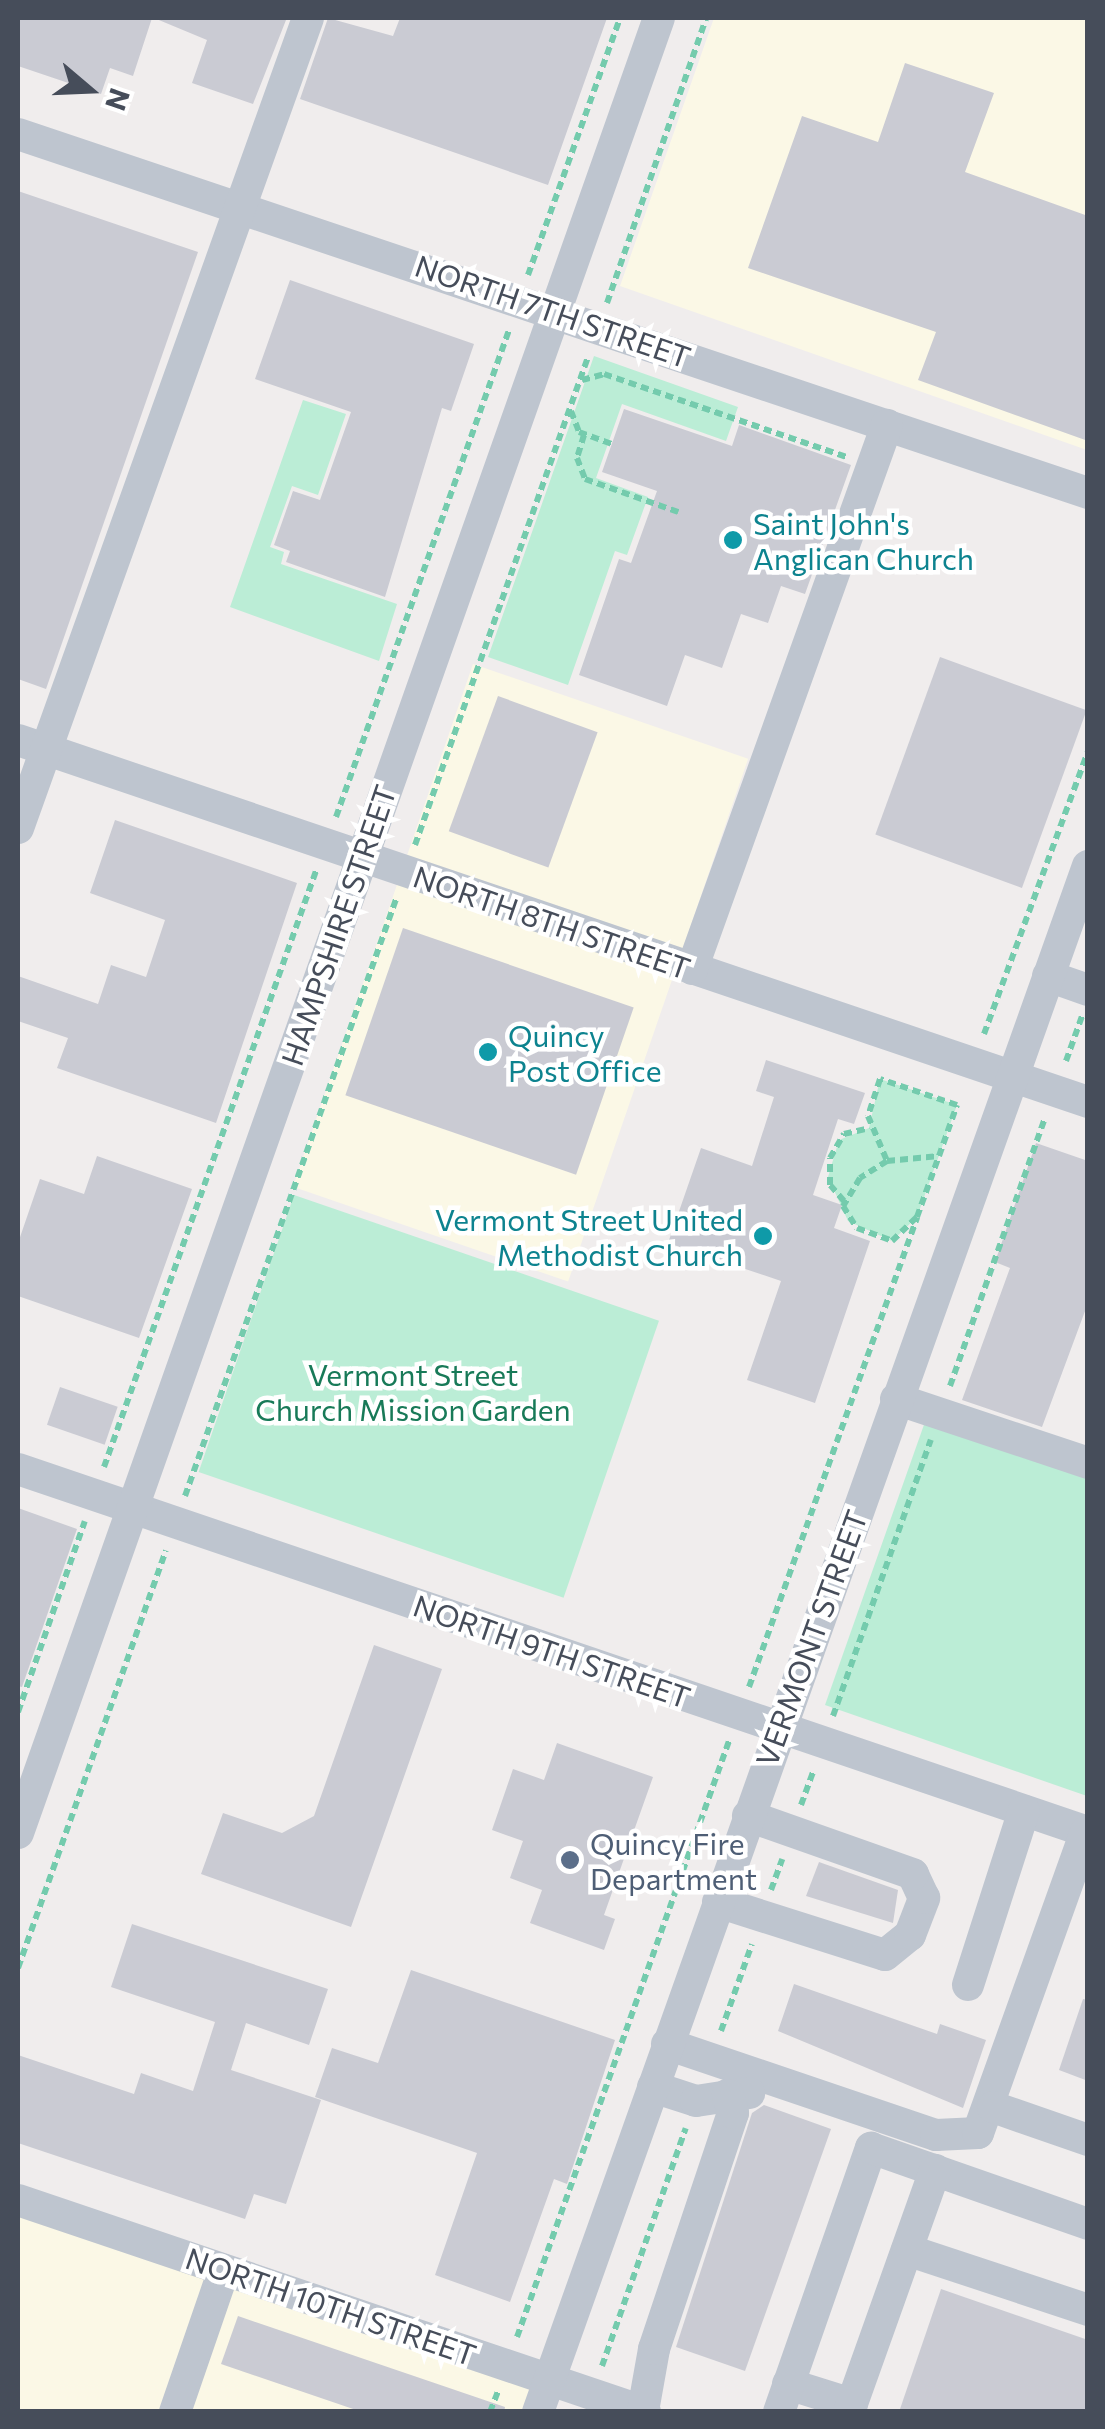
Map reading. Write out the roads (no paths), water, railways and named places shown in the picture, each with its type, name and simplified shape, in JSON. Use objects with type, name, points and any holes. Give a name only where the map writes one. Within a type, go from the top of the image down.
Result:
[{"type":"street","points":[[18,828],[31,745],[241,208],[308,18]]},
{"type":"street","name":"HAMPSHIRE STREET","points":[[18,1833],[659,18]]},
{"type":"street","name":"NORTH 7TH STREET","points":[[18,134],[555,311],[1088,493]]},
{"type":"street","points":[[692,969],[887,425]]},
{"type":"street","name":"NORTH 8TH STREET","points":[[31,745],[1088,1102]]},
{"type":"street","name":"VERMONT STREET","points":[[538,2412],[1088,866]]},
{"type":"street","points":[[1048,976],[1088,990]]},
{"type":"street","points":[[896,1399],[1088,1463]]},
{"type":"street","name":"NORTH 9TH STREET","points":[[18,1469],[1087,1832]]},
{"type":"street","points":[[968,1985],[1024,1811]]},
{"type":"street","points":[[718,1902],[885,1955],[910,1935],[924,1898],[913,1874],[748,1816]]},
{"type":"street","points":[[668,2044],[936,2135],[978,2133],[993,2107],[1087,1832]]},
{"type":"street","points":[[652,2087],[696,2101],[728,2095],[763,2095],[867,2130],[871,2148],[783,2398],[851,2408],[935,2170]]},
{"type":"street","points":[[644,2411],[654,2349],[733,2113],[728,2095]]},
{"type":"street","points":[[993,2107],[1088,2140]]},
{"type":"street","points":[[871,2148],[1088,2224]]},
{"type":"street","name":"NORTH 10TH STREET","points":[[18,2200],[644,2411]]},
{"type":"street","points":[[907,2250],[1088,2310]]},
{"type":"street","points":[[176,2412],[224,2270]]},
{"type":"place","name":"Saint John's Anglican Church","points":[[733,540]]},
{"type":"place","name":"Quincy Post Office","points":[[488,1052]]},
{"type":"place","name":"Vermont Street United Methodist Church","points":[[763,1236]]},
{"type":"place","name":"Quincy Fire Department","points":[[570,1860]]},
{"type":"park label","name":"Vermont Street Church Mission Garden","points":[[413,1391]]}]
